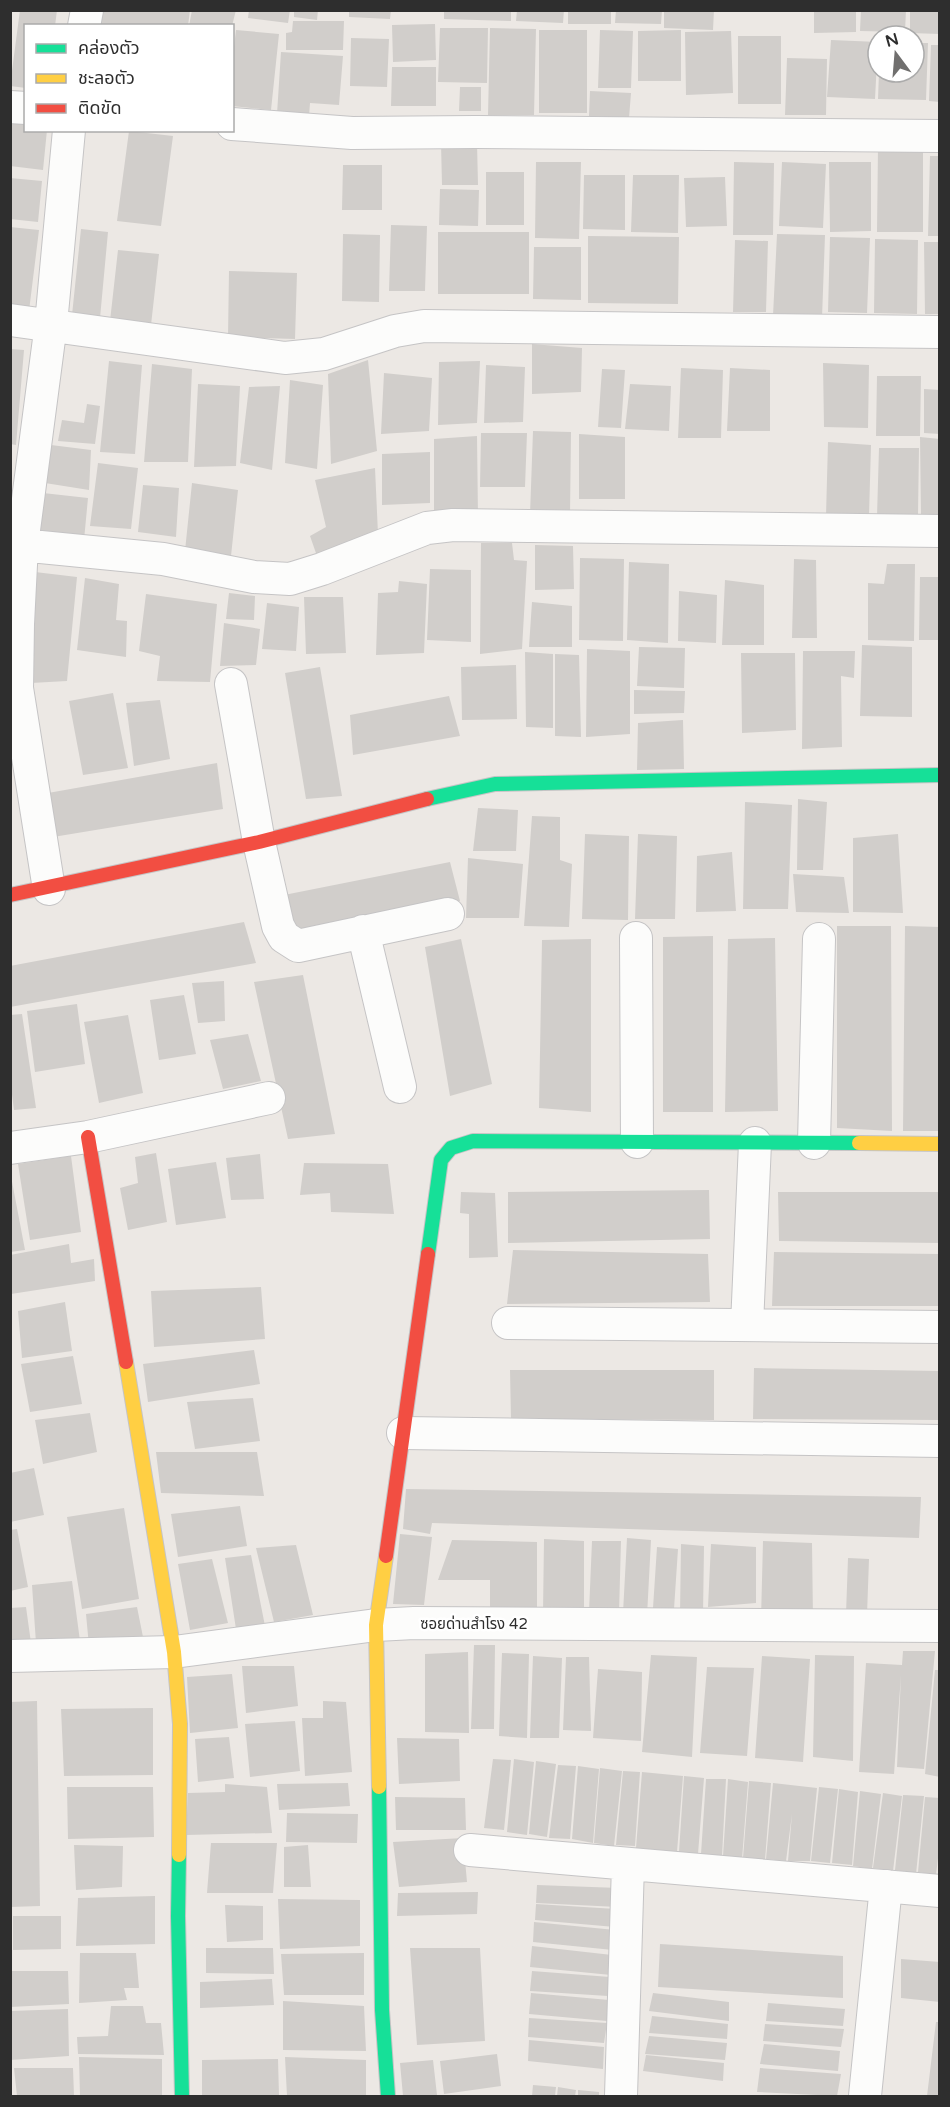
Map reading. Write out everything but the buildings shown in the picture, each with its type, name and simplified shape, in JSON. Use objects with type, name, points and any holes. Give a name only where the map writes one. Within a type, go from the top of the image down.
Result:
[{"type":"street","points":[[234,124],[352,133],[939,136]]},
{"type":"street","points":[[49,889],[14,689],[16,544],[51,324],[69,132]]},
{"type":"street","points":[[10,320],[285,358],[324,354],[395,331],[424,326],[939,332]]},
{"type":"street","points":[[16,544],[163,559],[254,577],[290,579],[427,528],[453,525],[939,531]]},
{"type":"street","points":[[231,684],[259,842],[278,926],[284,937],[298,946],[448,914]]},
{"type":"street","points":[[10,895],[49,889],[259,842],[460,790],[495,784],[679,778],[939,775]]},
{"type":"street","points":[[363,931],[400,1087]]},
{"type":"street","points":[[636,938],[637,1142]]},
{"type":"street","points":[[814,1143],[819,939]]},
{"type":"street","points":[[10,1148],[88,1137],[269,1098]]},
{"type":"street","points":[[88,1137],[174,1652],[180,1724],[178,1916],[182,2097]]},
{"type":"street","points":[[388,2097],[382,2010],[376,1626],[441,1160],[451,1148],[473,1140],[939,1144]]},
{"type":"street","points":[[747,1325],[755,1143]]},
{"type":"street","points":[[508,1323],[939,1327]]},
{"type":"street","points":[[403,1433],[939,1441]]},
{"type":"street","name":"ซอยด่านสำโรง 42","points":[[10,1656],[174,1652],[414,1623],[939,1626]]},
{"type":"street","points":[[470,1850],[939,1891]]},
{"type":"street","points":[[621,2097],[628,1864]]},
{"type":"street","points":[[865,2097],[886,1886]]},
{"type":"traffic: fast","points":[[427,799],[495,784],[940,775]]},
{"type":"traffic: fast","points":[[428,1254],[441,1160],[451,1148],[473,1141],[859,1143]]},
{"type":"traffic: fast","points":[[379,1787],[382,2010],[388,2096]]},
{"type":"traffic: fast","points":[[179,1855],[182,2096]]},
{"type":"traffic: slow","points":[[859,1143],[940,1144]]},
{"type":"traffic: slow","points":[[126,1362],[174,1652],[180,1724],[179,1855]]},
{"type":"traffic: slow","points":[[379,1787],[376,1625],[386,1556]]},
{"type":"traffic: jam","points":[[10,895],[259,842],[427,799]]},
{"type":"traffic: jam","points":[[88,1137],[126,1362]]},
{"type":"traffic: jam","points":[[386,1556],[428,1254]]}]
